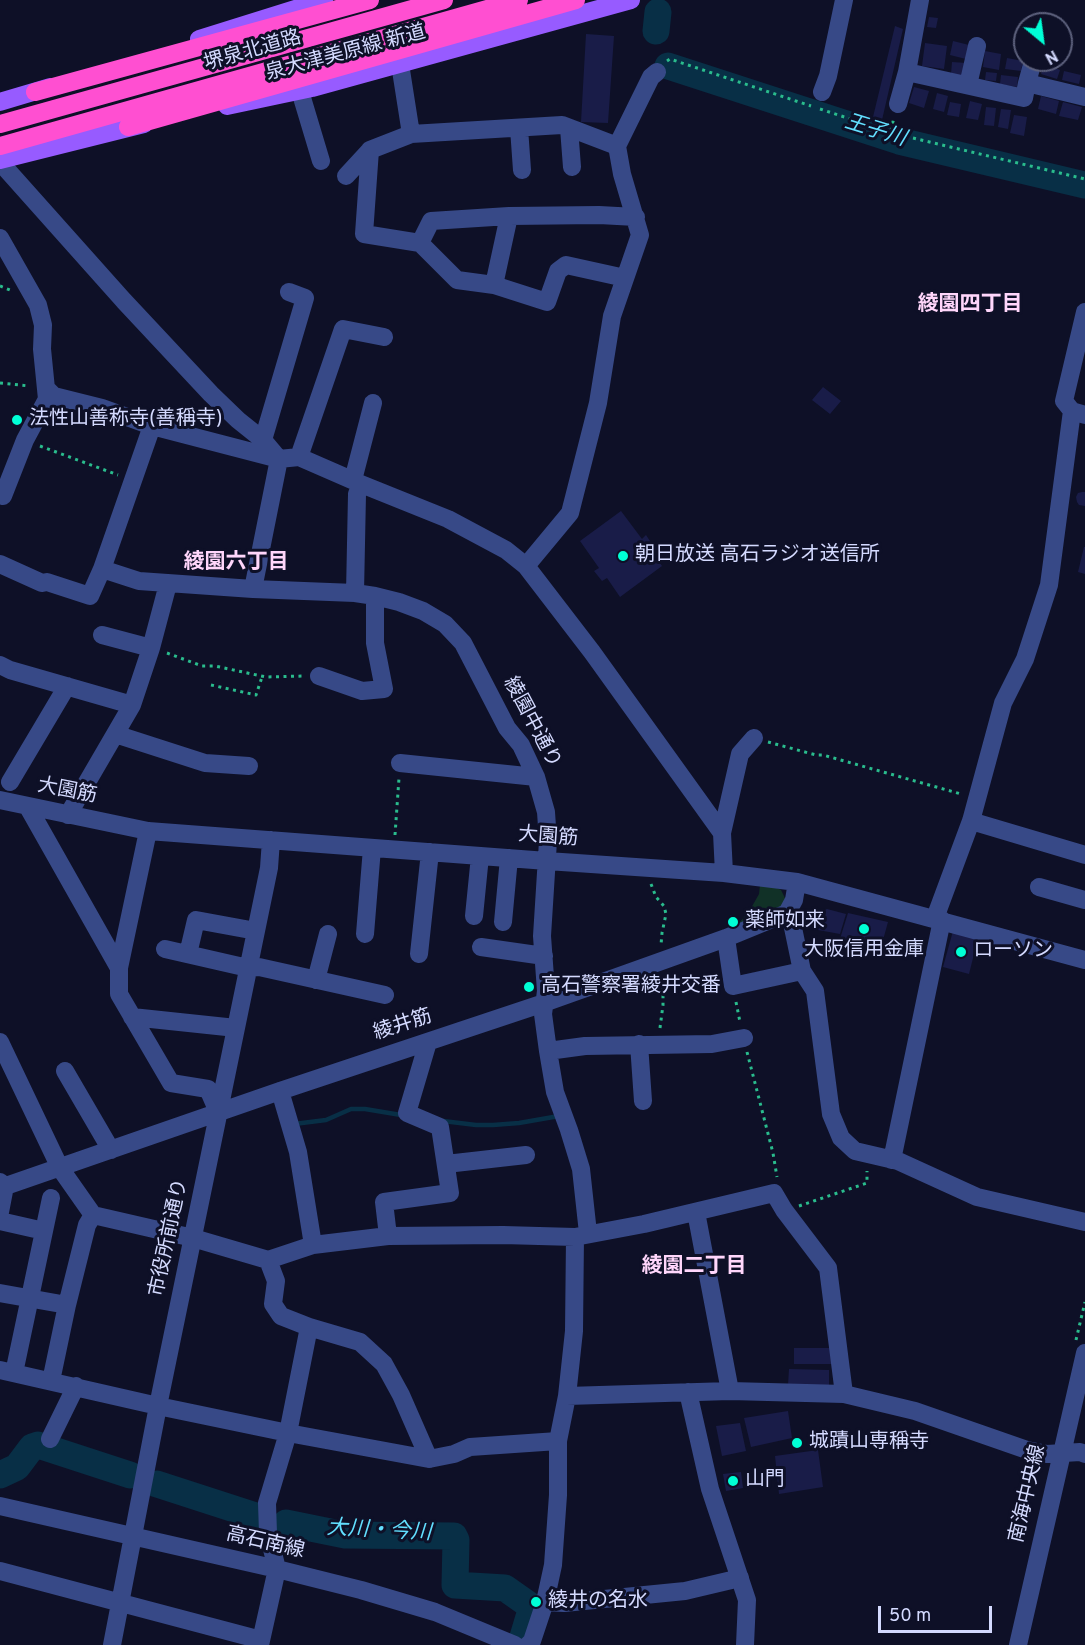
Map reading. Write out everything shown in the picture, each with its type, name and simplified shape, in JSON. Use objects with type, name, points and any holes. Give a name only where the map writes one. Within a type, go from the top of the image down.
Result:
[{"type":"highway","points":[[35,92],[370,0]]},
{"type":"highway","name":"堺泉北道路","points":[[0,124],[444,0]]},
{"type":"highway","name":"堺泉北道路","points":[[0,146],[519,0]]},
{"type":"highway","points":[[128,127],[576,0]]},
{"type":"main road","points":[[0,102],[324,0]]},
{"type":"main road","name":"泉大津美原線 新道","points":[[0,161],[128,127],[300,91],[631,0]]},
{"type":"street","points":[[898,104],[925,3]]},
{"type":"street","points":[[831,82],[847,9]]},
{"type":"street","points":[[968,85],[977,46]]},
{"type":"street","points":[[400,64],[411,134]]},
{"type":"street","points":[[526,566],[570,513],[598,403],[612,316],[640,235],[622,174],[617,146],[651,77],[657,72]]},
{"type":"street","points":[[907,72],[1024,98],[1030,72]]},
{"type":"street","points":[[1028,83],[1085,97]]},
{"type":"street","points":[[300,91],[321,161]]},
{"type":"street","points":[[346,176],[370,150],[411,134],[562,125],[617,146]]},
{"type":"street","points":[[519,128],[522,170]]},
{"type":"street","points":[[569,128],[572,167]]},
{"type":"street","points":[[370,150],[364,234],[420,243],[457,280],[494,285],[547,302],[558,271],[566,265],[625,278]]},
{"type":"street","points":[[0,161],[195,377],[238,420],[263,440],[279,459]]},
{"type":"street","points":[[420,243],[431,221],[599,214],[636,217]]},
{"type":"street","points":[[494,285],[509,216]]},
{"type":"street","points":[[0,238],[38,305],[43,325],[42,349],[47,399],[25,440],[3,496]]},
{"type":"street","points":[[263,440],[305,298],[289,292]]},
{"type":"street","points":[[892,1160],[939,919],[971,821],[1003,703],[1025,659],[1049,585],[1079,413],[1064,401],[1085,312]]},
{"type":"street","points":[[299,457],[343,329],[384,338]]},
{"type":"street","points":[[46,388],[54,396],[102,408],[153,426],[279,459],[299,457],[448,519],[506,550],[526,566],[592,652],[723,833]]},
{"type":"street","points":[[355,593],[357,482],[373,403]]},
{"type":"street","points":[[0,564],[42,583],[47,582],[90,596],[102,569],[153,426]]},
{"type":"street","points":[[253,590],[279,459]]},
{"type":"street","name":"綾園中通り","points":[[102,569],[138,581],[168,584],[253,590],[355,593],[399,602],[423,611],[445,624],[463,643],[507,728],[520,745],[536,777],[546,812],[548,841],[542,936],[546,991],[543,1014],[555,1092],[580,1169],[582,1235],[567,1396],[558,1441],[558,1495],[553,1565],[545,1602],[532,1641],[528,1645]]},
{"type":"street","points":[[68,815],[132,705],[151,648],[168,584]]},
{"type":"street","points":[[319,676],[362,691],[384,689],[375,643],[375,596]]},
{"type":"street","points":[[102,635],[151,648]]},
{"type":"street","points":[[0,686],[5,667],[132,705]]},
{"type":"street","points":[[10,782],[67,686]]},
{"type":"street","points":[[115,734],[205,763],[249,766]]},
{"type":"street","points":[[724,873],[723,833],[741,754],[754,738]]},
{"type":"street","points":[[400,763],[536,777]]},
{"type":"street","name":"大園筋","points":[[0,800],[148,831],[724,873],[797,882],[1085,960]]},
{"type":"street","points":[[28,807],[119,968]]},
{"type":"street","points":[[971,821],[1085,855]]},
{"type":"street","points":[[148,831],[119,968],[119,994],[171,1083],[208,1089],[218,1112]]},
{"type":"street","name":"市役所前通り","points":[[112,1645],[158,1406],[269,868],[271,840]]},
{"type":"street","points":[[365,934],[372,848]]},
{"type":"street","points":[[419,954],[430,852]]},
{"type":"street","points":[[474,916],[480,856]]},
{"type":"street","points":[[503,922],[509,858]]},
{"type":"street","points":[[797,882],[794,900],[787,913],[792,923],[802,971],[815,991],[831,1114],[841,1138],[855,1151],[892,1160],[977,1197],[1085,1222]]},
{"type":"street","points":[[1039,887],[1085,900]]},
{"type":"street","name":"綾井筋","points":[[2,1185],[544,1002],[726,938],[787,913]]},
{"type":"street","points":[[188,954],[196,920],[256,931]]},
{"type":"street","points":[[316,980],[328,934]]},
{"type":"street","points":[[726,938],[733,986],[802,971]]},
{"type":"street","points":[[481,947],[544,956]]},
{"type":"street","points":[[165,949],[385,995]]},
{"type":"street","points":[[132,1017],[236,1028]]},
{"type":"street","points":[[548,1051],[585,1046],[639,1044],[664,1049],[744,1038]]},
{"type":"street","points":[[0,1042],[60,1167],[93,1215],[268,1260],[313,1245],[388,1236],[582,1235],[644,1224],[774,1193],[784,1210],[828,1268],[844,1394]]},
{"type":"street","points":[[388,1236],[384,1202],[450,1193],[440,1127],[407,1113],[428,1042]]},
{"type":"street","points":[[639,1044],[643,1101]]},
{"type":"street","points":[[65,1071],[111,1150]]},
{"type":"street","points":[[280,1091],[298,1152],[313,1245]]},
{"type":"street","points":[[446,1164],[526,1155]]},
{"type":"street","points":[[0,1212],[2,1185]]},
{"type":"street","points":[[51,1198],[30,1298],[7,1371],[158,1406],[429,1460],[454,1454],[470,1446],[558,1441]]},
{"type":"street","points":[[696,1212],[730,1391]]},
{"type":"street","points":[[51,1381],[87,1225],[93,1215]]},
{"type":"street","points":[[0,1221],[44,1231]]},
{"type":"street","points":[[268,1260],[276,1281],[273,1304],[281,1316],[360,1342],[384,1364],[402,1395],[429,1460]]},
{"type":"street","points":[[0,1293],[67,1305]]},
{"type":"street","points":[[0,1571],[260,1642],[277,1569],[268,1533],[267,1503],[288,1433],[309,1327]]},
{"type":"street","name":"南海中央線","points":[[1018,1645],[1085,1353]]},
{"type":"street","points":[[50,1439],[76,1386]]},
{"type":"street","points":[[567,1396],[730,1391],[844,1394],[915,1411],[1027,1450],[1047,1454],[1080,1452],[1085,1454]]},
{"type":"street","points":[[688,1392],[710,1489],[747,1600],[745,1645]]},
{"type":"street","name":"高石南線","points":[[1,1511],[132,1537],[361,1590],[435,1612],[515,1645]]},
{"type":"street","points":[[545,1602],[564,1603],[686,1591],[740,1578]]},
{"type":"path","points":[[670,59],[896,134],[1085,179]]},
{"type":"path","points":[[0,383],[46,388]]},
{"type":"path","points":[[25,440],[134,480]]},
{"type":"path","points":[[151,648],[202,666],[215,666],[262,676],[319,676]]},
{"type":"path","points":[[211,685],[256,696],[262,676]]},
{"type":"path","points":[[754,738],[977,798]]},
{"type":"path","points":[[395,837],[400,763]]},
{"type":"path","points":[[650,868],[649,881],[656,897],[664,906],[666,914],[660,961],[663,976],[664,1049]]},
{"type":"path","points":[[733,986],[772,1153],[779,1191],[774,1193]]},
{"type":"path","points":[[784,1210],[867,1183],[868,1154]]},
{"type":"green space","points":[[760,885],[781,890],[785,898],[783,906],[734,929],[750,910],[759,894]]},
{"type":"building","points":[[929,17],[938,18],[936,28],[927,27]]},
{"type":"building","points":[[895,26],[903,29],[882,120],[873,117]]},
{"type":"building","points":[[586,34],[614,36],[608,123],[581,122]]},
{"type":"building","points":[[953,41],[969,45],[966,59],[950,55]]},
{"type":"building","points":[[925,43],[947,46],[944,69],[922,66]]},
{"type":"building","points":[[985,51],[1001,54],[999,70],[983,67]]},
{"type":"building","points":[[1007,58],[1013,59],[1013,70],[1005,69]]},
{"type":"building","points":[[952,62],[967,63],[966,76],[951,74]]},
{"type":"building","points":[[986,72],[997,73],[996,81],[985,80]]},
{"type":"building","points":[[1042,72],[1059,72],[1057,79],[1041,74]]},
{"type":"building","points":[[1064,72],[1081,75],[1079,84],[1062,80]]},
{"type":"building","points":[[1001,75],[1018,77],[1017,87],[1000,84]]},
{"type":"building","points":[[914,87],[929,91],[924,108],[909,103]]},
{"type":"building","points":[[937,93],[948,96],[944,112],[933,109]]},
{"type":"building","points":[[1041,96],[1059,101],[1056,114],[1038,109]]},
{"type":"building","points":[[970,101],[982,104],[978,120],[966,118]]},
{"type":"building","points":[[950,102],[961,104],[959,117],[947,115]]},
{"type":"building","points":[[1063,102],[1082,107],[1078,120],[1059,116]]},
{"type":"building","points":[[986,107],[996,108],[994,126],[984,125]]},
{"type":"building","points":[[1001,109],[1011,110],[1008,129],[998,127]]},
{"type":"building","points":[[1014,115],[1027,117],[1024,136],[1010,133]]},
{"type":"building","points":[[823,387],[841,401],[830,414],[812,400]]},
{"type":"building","points":[[1085,492],[1085,506],[1079,505],[1076,497],[1078,493]]},
{"type":"building","name":"朝日放送 高石ラジオ送信所","points":[[621,511],[642,539],[646,535],[652,544],[648,546],[662,566],[620,597],[607,578],[602,581],[594,571],[599,568],[580,541]]},
{"type":"building","points":[[1085,547],[1085,574],[1078,572]]},
{"type":"building","points":[[827,909],[846,914],[840,934],[818,930],[823,911]]},
{"type":"building","name":"大阪信用金庫","points":[[848,913],[888,922],[880,951],[839,942]]},
{"type":"building","name":"薬師如来","points":[[730,915],[737,917],[735,927],[729,926]]},
{"type":"building","name":"ローソン","points":[[953,931],[978,938],[969,974],[943,967]]},
{"type":"building","points":[[794,1348],[831,1348],[831,1364],[794,1364]]},
{"type":"building","points":[[789,1369],[829,1370],[829,1385],[788,1385]]},
{"type":"building","points":[[788,1411],[792,1438],[751,1447],[744,1418]]},
{"type":"building","points":[[740,1423],[746,1451],[722,1456],[716,1426]]},
{"type":"building","points":[[818,1450],[823,1487],[779,1494],[775,1456]]},
{"type":"building","name":"山門","points":[[741,1472],[743,1488],[726,1491],[723,1474]]},
{"type":"waterway","name":"王子川","points":[[656,31],[658,12]]},
{"type":"waterway","name":"王子川","points":[[668,66],[899,141],[1085,185]]},
{"type":"waterway","points":[[294,1124],[326,1120],[351,1109],[401,1115]]},
{"type":"waterway","points":[[443,1121],[493,1125],[559,1116]]},
{"type":"waterway","name":"大川・今川","points":[[0,1475],[17,1467],[32,1447],[38,1445],[130,1475]]},
{"type":"waterway","name":"大川・今川","points":[[157,1484],[262,1518]]},
{"type":"waterway","name":"大川・今川","points":[[286,1523],[345,1535],[454,1536],[456,1540],[455,1585],[505,1588],[532,1607],[523,1637]]},
{"type":"place","name":"法性山善称寺(善稱寺)","points":[[17,420]]},
{"type":"place","name":"朝日放送 高石ラジオ送信所","points":[[623,556]]},
{"type":"place","name":"薬師如来","points":[[733,922]]},
{"type":"place","name":"大阪信用金庫","points":[[864,929]]},
{"type":"place","name":"ローソン","points":[[961,952]]},
{"type":"place","name":"高石警察署綾井交番","points":[[529,987]]},
{"type":"place","name":"城蹟山専稱寺","points":[[797,1443]]},
{"type":"place","name":"山門","points":[[733,1481]]},
{"type":"place","name":"綾井の名水","points":[[536,1602]]},
{"type":"district","name":"綾園四丁目","points":[[970,306]]},
{"type":"district","name":"綾園六丁目","points":[[236,564]]},
{"type":"district","name":"綾園二丁目","points":[[694,1268]]}]
